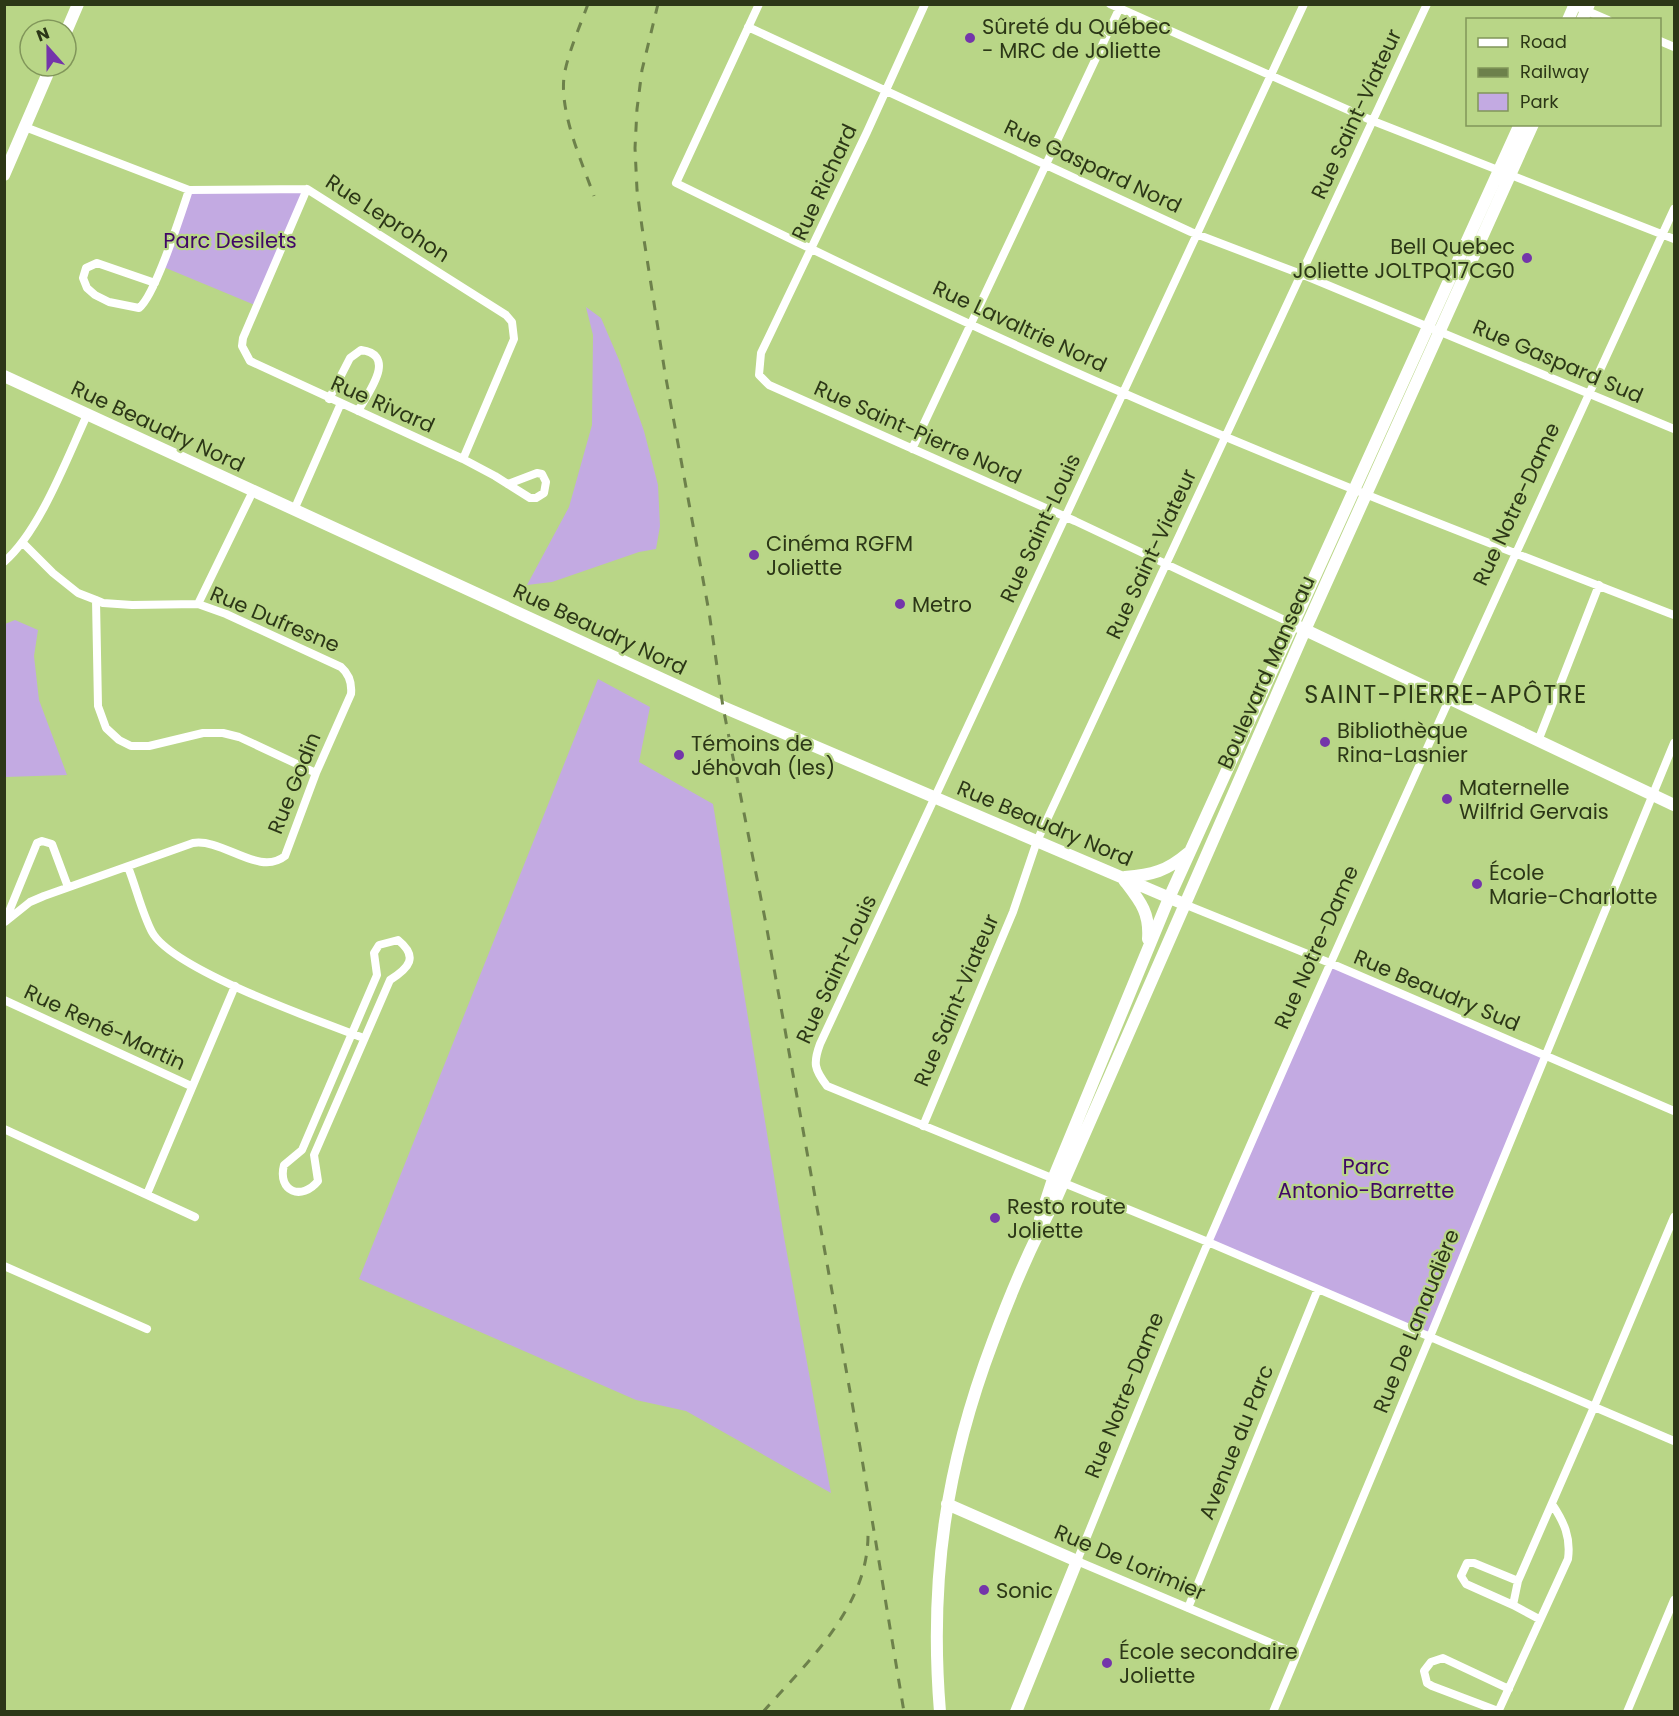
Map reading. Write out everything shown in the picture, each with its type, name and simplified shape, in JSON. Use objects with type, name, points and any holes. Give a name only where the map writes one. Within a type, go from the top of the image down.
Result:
[{"type":"main road","points":[[72,18],[78,4]]},
{"type":"main road","points":[[4,175],[46,78]]},
{"type":"main road","name":"Boulevard Manseau","points":[[940,1712],[937,1670],[937,1600],[941,1548],[947,1504],[966,1419],[981,1372],[1036,1236],[1045,1200],[1058,1181],[1440,332],[1504,173],[1519,126]]},
{"type":"main road","name":"Boulevard Manseau","points":[[1058,1181],[1169,898],[1428,327],[1504,173],[1532,126]]},
{"type":"main road","name":"Rue Beaudry Nord","points":[[4,376],[723,707],[1184,904]]},
{"type":"main road","points":[[1293,624],[1674,805]]},
{"type":"main road","points":[[1146,955],[1149,925],[1147,913],[1122,878],[1160,872],[1191,851]]},
{"type":"main road","name":"Rue De Lorimier","points":[[947,1504],[1077,1561]]},
{"type":"main road","name":"Rue Notre-Dame","points":[[1016,1712],[1077,1561]]},
{"type":"street","points":[[748,27],[759,4]]},
{"type":"street","name":"Rue Richard","points":[[759,375],[761,353],[812,249],[925,4]]},
{"type":"street","points":[[1110,4],[1373,121],[1674,239]]},
{"type":"street","name":"Rue Saint-Louis","points":[[923,1126],[827,1086],[814,1059],[1304,4]]},
{"type":"street","name":"Rue Saint-Viateur","points":[[923,1126],[1013,912],[1037,841],[1427,4]]},
{"type":"street","points":[[1573,5],[1602,18]]},
{"type":"street","points":[[912,449],[1120,7]]},
{"type":"street","name":"Rue Gaspard Nord","points":[[748,27],[1196,234],[1301,274],[1428,327]]},
{"type":"street","name":"Rue Lavaltrie Nord","points":[[748,27],[676,183],[812,249],[1123,393],[1366,495],[1674,615]]},
{"type":"street","name":"Rue Leprohon","points":[[25,127],[189,190],[308,189],[506,315],[512,322],[514,339],[463,459]]},
{"type":"street","name":"Rue Rivard","points":[[308,189],[243,338],[242,346],[250,361],[463,459],[508,484]]},
{"type":"street","points":[[154,284],[97,263],[86,268],[83,278],[87,288],[94,295],[109,302],[133,308],[139,308],[144,304],[154,284],[189,190]]},
{"type":"street","name":"Rue Notre-Dame","points":[[1077,1561],[1208,1242],[1330,963],[1448,699],[1674,209]]},
{"type":"street","name":"Rue Gaspard Sud","points":[[1428,327],[1674,429]]},
{"type":"street","points":[[329,399],[350,358],[361,350],[369,351],[378,359],[380,366],[378,375],[358,411]]},
{"type":"street","name":"Rue Saint-Pierre Nord","points":[[759,375],[769,385],[1065,517],[1293,624]]},
{"type":"street","points":[[294,510],[341,404]]},
{"type":"street","points":[[4,562],[23,543],[51,493],[87,415]]},
{"type":"street","points":[[198,604],[253,491]]},
{"type":"street","name":"Rue Dufresne","points":[[23,543],[53,573],[78,593],[103,603],[198,604],[257,627],[341,667],[349,677]]},
{"type":"street","points":[[1538,741],[1599,585]]},
{"type":"street","points":[[96,600],[98,706],[106,728],[119,740],[131,746],[149,747],[203,733],[223,733],[239,737],[316,773]]},
{"type":"street","name":"Rue Godin","points":[[5,922],[30,902],[193,843],[203,842],[267,863],[278,861],[285,856],[316,773],[351,694],[352,685],[349,677]]},
{"type":"street","name":"Rue De Lanaudière","points":[[1273,1712],[1674,743]]},
{"type":"street","name":"Rue Godin","points":[[5,922],[37,843],[42,841],[52,844],[68,887]]},
{"type":"street","points":[[128,867],[152,932],[168,950],[188,963],[235,986],[364,1038]]},
{"type":"street","name":"Rue Beaudry Sud","points":[[1184,904],[1330,963],[1674,1111]]},
{"type":"street","points":[[398,940],[405,945],[410,954],[409,963],[406,969],[390,980],[364,1038],[314,1155],[318,1181],[308,1190],[292,1191],[285,1186],[282,1178],[284,1165],[302,1150],[352,1034],[377,975],[374,953],[379,945],[398,940]]},
{"type":"street","points":[[147,1194],[235,986]]},
{"type":"street","name":"Rue René-Martin","points":[[4,1000],[191,1086]]},
{"type":"street","points":[[923,1126],[1208,1242],[1674,1441]]},
{"type":"street","points":[[4,1129],[195,1217]]},
{"type":"street","points":[[1512,1605],[1518,1581],[1674,1217]]},
{"type":"street","points":[[4,1266],[147,1329]]},
{"type":"street","name":"Avenue du Parc","points":[[1188,1608],[1318,1289]]},
{"type":"street","points":[[1509,1689],[1443,1658],[1431,1662],[1424,1671],[1427,1683],[1432,1686],[1498,1711],[1509,1689],[1539,1619],[1568,1559],[1570,1547],[1562,1520],[1552,1504]]},
{"type":"street","name":"Rue De Lorimier","points":[[1077,1561],[1297,1654]]},
{"type":"street","points":[[1518,1581],[1473,1563],[1467,1563],[1461,1576],[1466,1584],[1539,1619]]},
{"type":"street","points":[[1627,1712],[1674,1600]]},
{"type":"green space","name":"Parc Desilets","points":[[307,189],[257,306],[161,266],[189,190]]},
{"type":"green space","points":[[586,307],[601,318],[619,360],[644,431],[658,485],[660,526],[656,549],[639,552],[552,582],[527,585],[569,507],[592,425],[593,335]]},
{"type":"green space","points":[[15,620],[38,630],[34,656],[39,700],[67,775],[5,777],[5,624]]},
{"type":"green space","points":[[598,679],[650,707],[639,762],[713,804],[784,1237],[831,1493],[686,1411],[636,1400],[359,1279]]},
{"type":"green space","name":"Parc Antonio-Barrette","points":[[1330,963],[1544,1055],[1430,1337],[1208,1242]]},
{"type":"railway","points":[[588,4],[570,54],[563,86],[567,118],[594,196]]},
{"type":"railway","points":[[658,4],[642,70],[637,109],[635,148],[642,227],[665,373],[709,612],[723,707],[766,924],[860,1447],[904,1712]]},
{"type":"railway","points":[[763,1712],[816,1653],[847,1609],[858,1586],[865,1561],[868,1535]]},
{"type":"place","name":"Sûreté du Québec - MRC de Joliette","points":[[970,38]]},
{"type":"place","name":"Bell Quebec Joliette JOLTPQ17CG0","points":[[1527,258]]},
{"type":"place","name":"Cinéma RGFM Joliette","points":[[754,555]]},
{"type":"place","name":"Metro","points":[[900,604]]},
{"type":"place","name":"Bibliothèque Rina-Lasnier","points":[[1325,742]]},
{"type":"place","name":"Témoins de Jéhovah (les)","points":[[679,755]]},
{"type":"place","name":"Maternelle Wilfrid Gervais","points":[[1447,799]]},
{"type":"place","name":"École Marie-Charlotte","points":[[1477,884]]},
{"type":"place","name":"Resto route Joliette","points":[[995,1218]]},
{"type":"place","name":"Sonic","points":[[984,1590]]},
{"type":"place","name":"École secondaire Joliette","points":[[1107,1663]]},
{"type":"district","name":"SAINT-PIERRE-APÔTRE","points":[[1446,694]]}]
